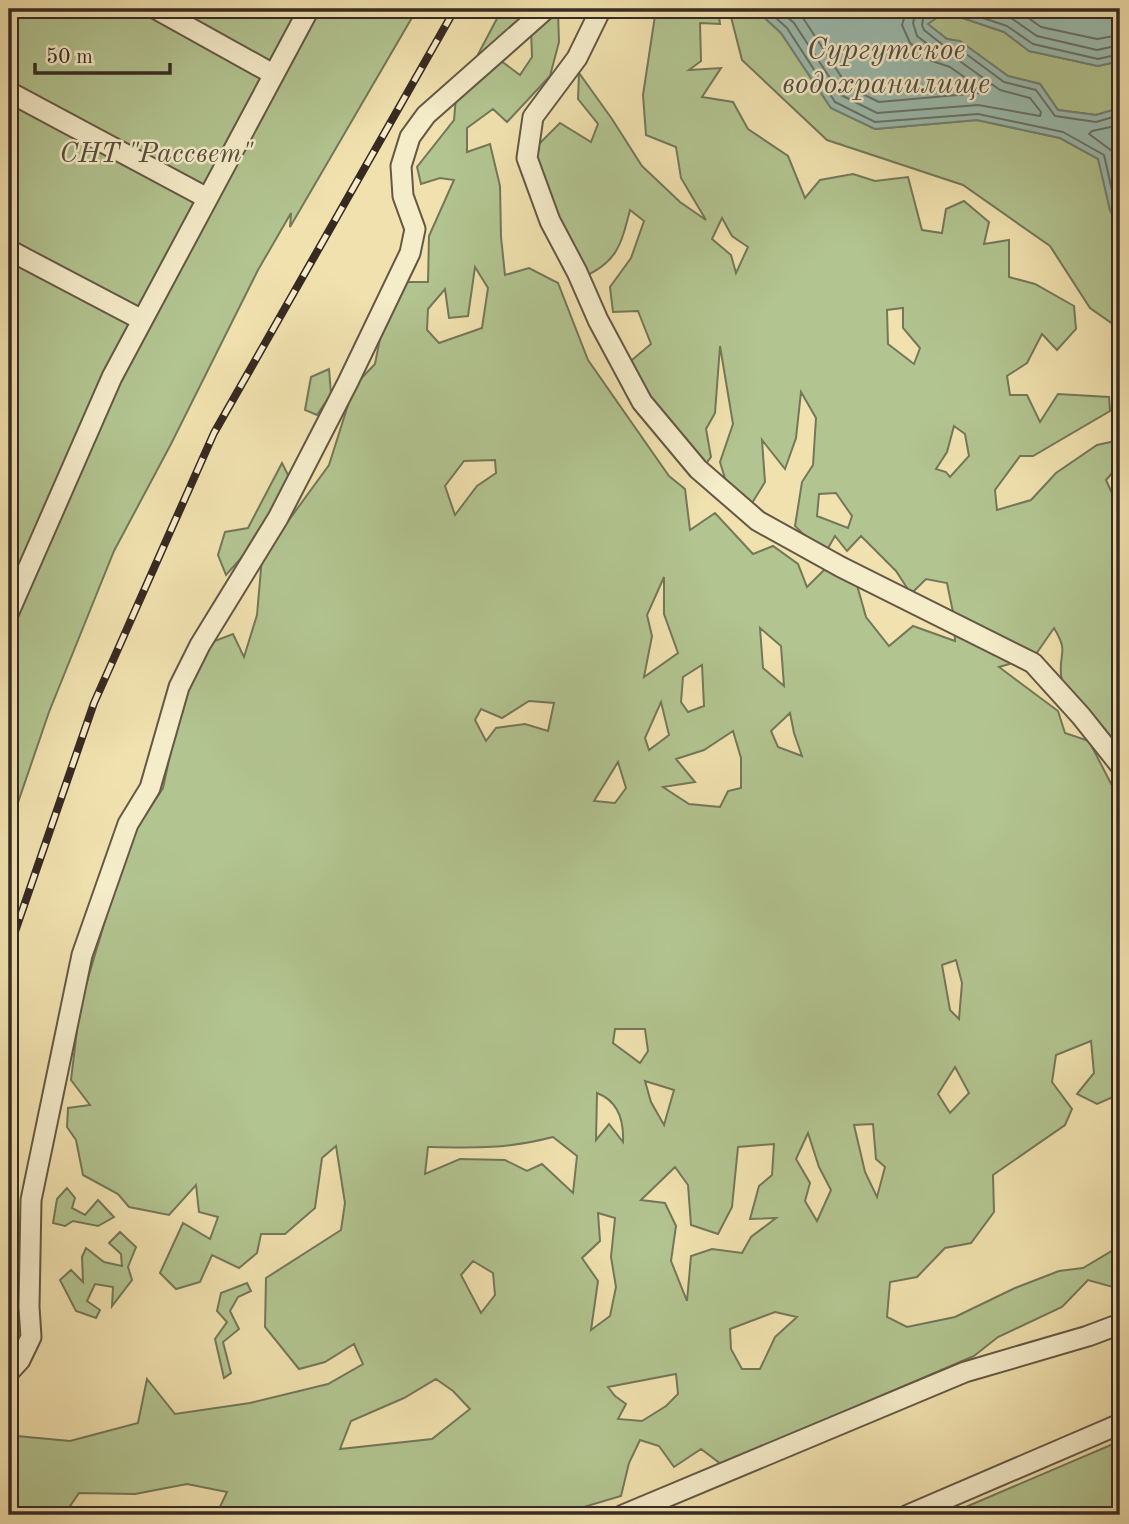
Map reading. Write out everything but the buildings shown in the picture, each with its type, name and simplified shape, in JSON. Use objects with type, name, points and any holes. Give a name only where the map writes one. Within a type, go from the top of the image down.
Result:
[{"type":"street","points":[[156,9],[273,74]]},
{"type":"street","points":[[9,612],[113,377],[309,9]]},
{"type":"street","points":[[9,1372],[20,1360],[31,1337],[31,1200],[82,955],[128,824],[150,788],[179,687],[200,645],[278,518],[410,253],[415,229],[403,196],[401,166],[410,137],[426,115],[546,9]]},
{"type":"street","points":[[601,9],[577,58],[533,117],[527,158],[550,221],[577,272],[597,320],[642,402],[698,469],[758,521],[841,567],[1033,663],[1081,716],[1120,765]]},
{"type":"street","points":[[9,92],[207,198]]},
{"type":"street","points":[[9,250],[142,320]]},
{"type":"street","points":[[623,1515],[965,1372],[1120,1324]]},
{"type":"street","points":[[908,1515],[1120,1424]]},
{"type":"green space","name":"СНТ \"Рассвет\"","points":[[9,9],[417,9],[290,227],[291,213],[258,270],[114,551],[49,712],[12,820],[18,839],[9,851]]},
{"type":"green space","points":[[502,9],[535,9],[473,64]]},
{"type":"green space","points":[[656,9],[718,9],[720,24],[700,23],[701,61],[689,70],[721,68],[702,97],[733,102],[748,129],[788,156],[805,198],[820,180],[853,174],[875,181],[908,177],[922,230],[942,233],[946,209],[964,201],[989,222],[984,244],[1009,240],[1009,277],[1035,284],[1074,306],[1076,329],[1057,350],[1042,334],[1027,363],[1007,376],[1010,395],[1027,395],[1040,422],[1058,394],[1109,397],[1110,411],[1033,456],[1020,456],[995,490],[997,510],[1031,500],[1056,473],[1097,445],[1120,440],[1120,464],[1106,480],[1117,504],[1112,533],[1120,546],[1120,618],[1116,619],[1120,623],[1120,759],[1084,720],[1069,698],[1061,675],[1062,648],[1054,628],[1034,657],[999,667],[1058,711],[1065,733],[1089,741],[1120,801],[1120,1094],[1097,1104],[1077,1094],[1094,1073],[1091,1041],[1056,1055],[1052,1082],[1072,1109],[1065,1125],[993,1175],[994,1212],[971,1243],[945,1248],[917,1277],[890,1282],[887,1317],[907,1327],[955,1317],[1015,1288],[1059,1271],[1083,1268],[1120,1246],[1120,1289],[1088,1280],[1062,1307],[998,1337],[974,1356],[721,1464],[701,1449],[674,1467],[659,1446],[640,1440],[629,1463],[621,1496],[557,1515],[193,1515],[219,1509],[227,1492],[187,1484],[135,1494],[79,1493],[64,1515],[9,1515],[9,1404],[13,1404],[17,1436],[70,1441],[138,1423],[147,1379],[175,1414],[250,1403],[328,1384],[363,1364],[354,1344],[325,1362],[299,1369],[265,1327],[266,1278],[341,1230],[345,1203],[336,1146],[322,1158],[315,1208],[285,1234],[261,1234],[257,1253],[239,1268],[212,1255],[200,1282],[176,1289],[160,1273],[183,1223],[210,1239],[218,1217],[199,1212],[196,1185],[169,1215],[129,1207],[118,1194],[83,1175],[76,1140],[67,1127],[68,1108],[90,1105],[71,1080],[80,1005],[129,840],[163,788],[181,704],[212,642],[233,634],[244,657],[257,615],[262,557],[329,465],[354,386],[375,364],[384,318],[406,282],[428,282],[429,236],[454,180],[440,178],[421,184],[417,167],[454,120],[456,97],[497,58],[520,75],[532,57],[531,29],[558,12],[559,42],[550,76],[507,122],[493,109],[467,128],[467,152],[490,144],[500,186],[505,275],[529,268],[558,283],[588,360],[669,476],[685,489],[690,530],[715,513],[753,554],[773,546],[798,564],[807,587],[824,570],[855,578],[866,617],[889,646],[913,626],[955,641],[954,617],[947,583],[926,579],[911,594],[896,571],[861,536],[847,551],[835,536],[824,555],[795,526],[802,482],[813,465],[816,418],[801,392],[796,438],[785,469],[762,440],[765,482],[749,508],[733,505],[720,462],[733,424],[720,346],[715,413],[706,429],[711,457],[698,474],[630,386],[632,360],[651,344],[638,311],[613,312],[610,287],[631,258],[644,221],[630,210],[616,252],[603,266],[581,278],[536,182],[536,147],[560,123],[591,142],[598,124],[578,99],[579,73],[642,166],[680,202],[706,220],[681,178],[676,147],[646,135],[643,95]],"holes":[[[722,218],[732,236],[748,247],[736,273],[731,255],[712,239]],[[475,267],[488,288],[482,328],[439,343],[427,330],[428,309],[445,289],[449,318],[468,316]],[[903,308],[903,328],[920,348],[914,364],[888,344],[887,310]],[[954,426],[965,434],[969,456],[950,477],[946,472],[936,469],[947,452]],[[495,460],[496,473],[477,486],[455,515],[445,486],[464,461]],[[836,493],[852,516],[848,528],[817,516],[819,494]],[[664,577],[664,614],[678,653],[644,677],[652,636],[647,615]],[[760,628],[781,646],[784,686],[763,668]],[[702,665],[704,706],[688,712],[681,702],[683,677]],[[529,701],[554,703],[548,731],[525,724],[496,728],[486,741],[475,720],[481,709],[502,718]],[[661,702],[669,735],[649,750],[645,738]],[[790,713],[802,756],[778,747],[771,731]],[[733,731],[741,758],[741,788],[728,791],[720,807],[689,804],[663,787],[695,782],[676,759],[704,750]],[[618,762],[626,788],[615,803],[594,801]],[[956,960],[962,983],[959,1019],[950,1010],[942,965]],[[615,1029],[645,1029],[648,1051],[640,1063],[613,1043]],[[955,1067],[969,1093],[950,1113],[938,1094]],[[645,1081],[674,1090],[664,1125],[651,1102]],[[597,1093],[615,1106],[621,1119],[623,1142],[609,1124],[596,1140]],[[873,1124],[876,1159],[885,1167],[877,1197],[865,1172],[854,1125]],[[808,1133],[819,1167],[831,1190],[817,1221],[805,1201],[810,1183],[796,1159]],[[553,1137],[577,1156],[573,1193],[542,1164],[527,1171],[505,1160],[460,1159],[425,1174],[428,1147],[491,1147]],[[774,1144],[772,1175],[759,1186],[750,1219],[776,1218],[751,1237],[742,1253],[712,1249],[691,1256],[687,1301],[671,1261],[676,1226],[665,1203],[641,1200],[675,1167],[688,1185],[691,1225],[718,1234],[732,1207],[738,1147]],[[598,1213],[615,1218],[611,1257],[616,1287],[610,1316],[591,1330],[598,1281],[582,1258],[600,1241]],[[473,1261],[493,1273],[495,1295],[481,1313],[461,1275]],[[775,1312],[797,1317],[775,1337],[760,1369],[742,1369],[731,1349],[730,1329]],[[676,1374],[678,1394],[666,1406],[642,1421],[618,1419],[626,1404],[608,1387]],[[436,1379],[453,1391],[470,1409],[432,1439],[340,1449],[351,1421],[404,1398]]]},
{"type":"green space","points":[[729,9],[755,9],[781,33],[831,108],[875,129],[977,120],[1060,138],[1099,159],[1110,210],[1120,230],[1120,329],[1090,308],[1050,246],[963,185],[827,140],[742,60]]},
{"type":"green space","points":[[945,12],[1004,32],[1030,51],[1098,66],[1120,61],[1120,108],[1096,115],[1058,110],[1040,84],[1008,76],[960,42],[947,39],[927,24]]},
{"type":"green space","points":[[329,369],[331,394],[317,415],[305,410],[311,377]]},
{"type":"green space","points":[[282,463],[290,479],[258,539],[226,575],[218,555],[225,532],[248,528]]},
{"type":"green space","points":[[67,1188],[75,1198],[72,1208],[85,1215],[98,1200],[114,1217],[98,1226],[73,1221],[65,1226],[53,1223],[57,1199]]},
{"type":"green space","points":[[120,1232],[136,1247],[128,1267],[132,1280],[112,1306],[113,1287],[95,1284],[87,1301],[100,1310],[96,1318],[76,1311],[60,1280],[71,1270],[83,1282],[82,1257],[86,1248],[104,1262],[122,1266],[121,1254],[109,1243]]},
{"type":"green space","points":[[16,1282],[13,1302],[23,1336],[9,1352],[9,1284]]},
{"type":"green space","points":[[247,1283],[251,1291],[238,1297],[230,1311],[239,1329],[223,1342],[231,1373],[224,1378],[215,1339],[227,1322],[217,1311],[221,1293]]},
{"type":"green space","points":[[1120,1441],[1120,1515],[947,1515]]},
{"type":"water","name":"Сургутское водохранилище","points":[[755,9],[1120,9],[1120,61],[1098,66],[1029,51],[1004,32],[945,12],[928,24],[947,39],[960,41],[1008,76],[1040,84],[1058,110],[1096,115],[1120,108],[1120,230],[1110,210],[1098,159],[1060,138],[977,120],[875,129],[831,108],[781,33]]},
{"type":"railway","points":[[9,949],[94,703],[214,433],[455,9]]}]
